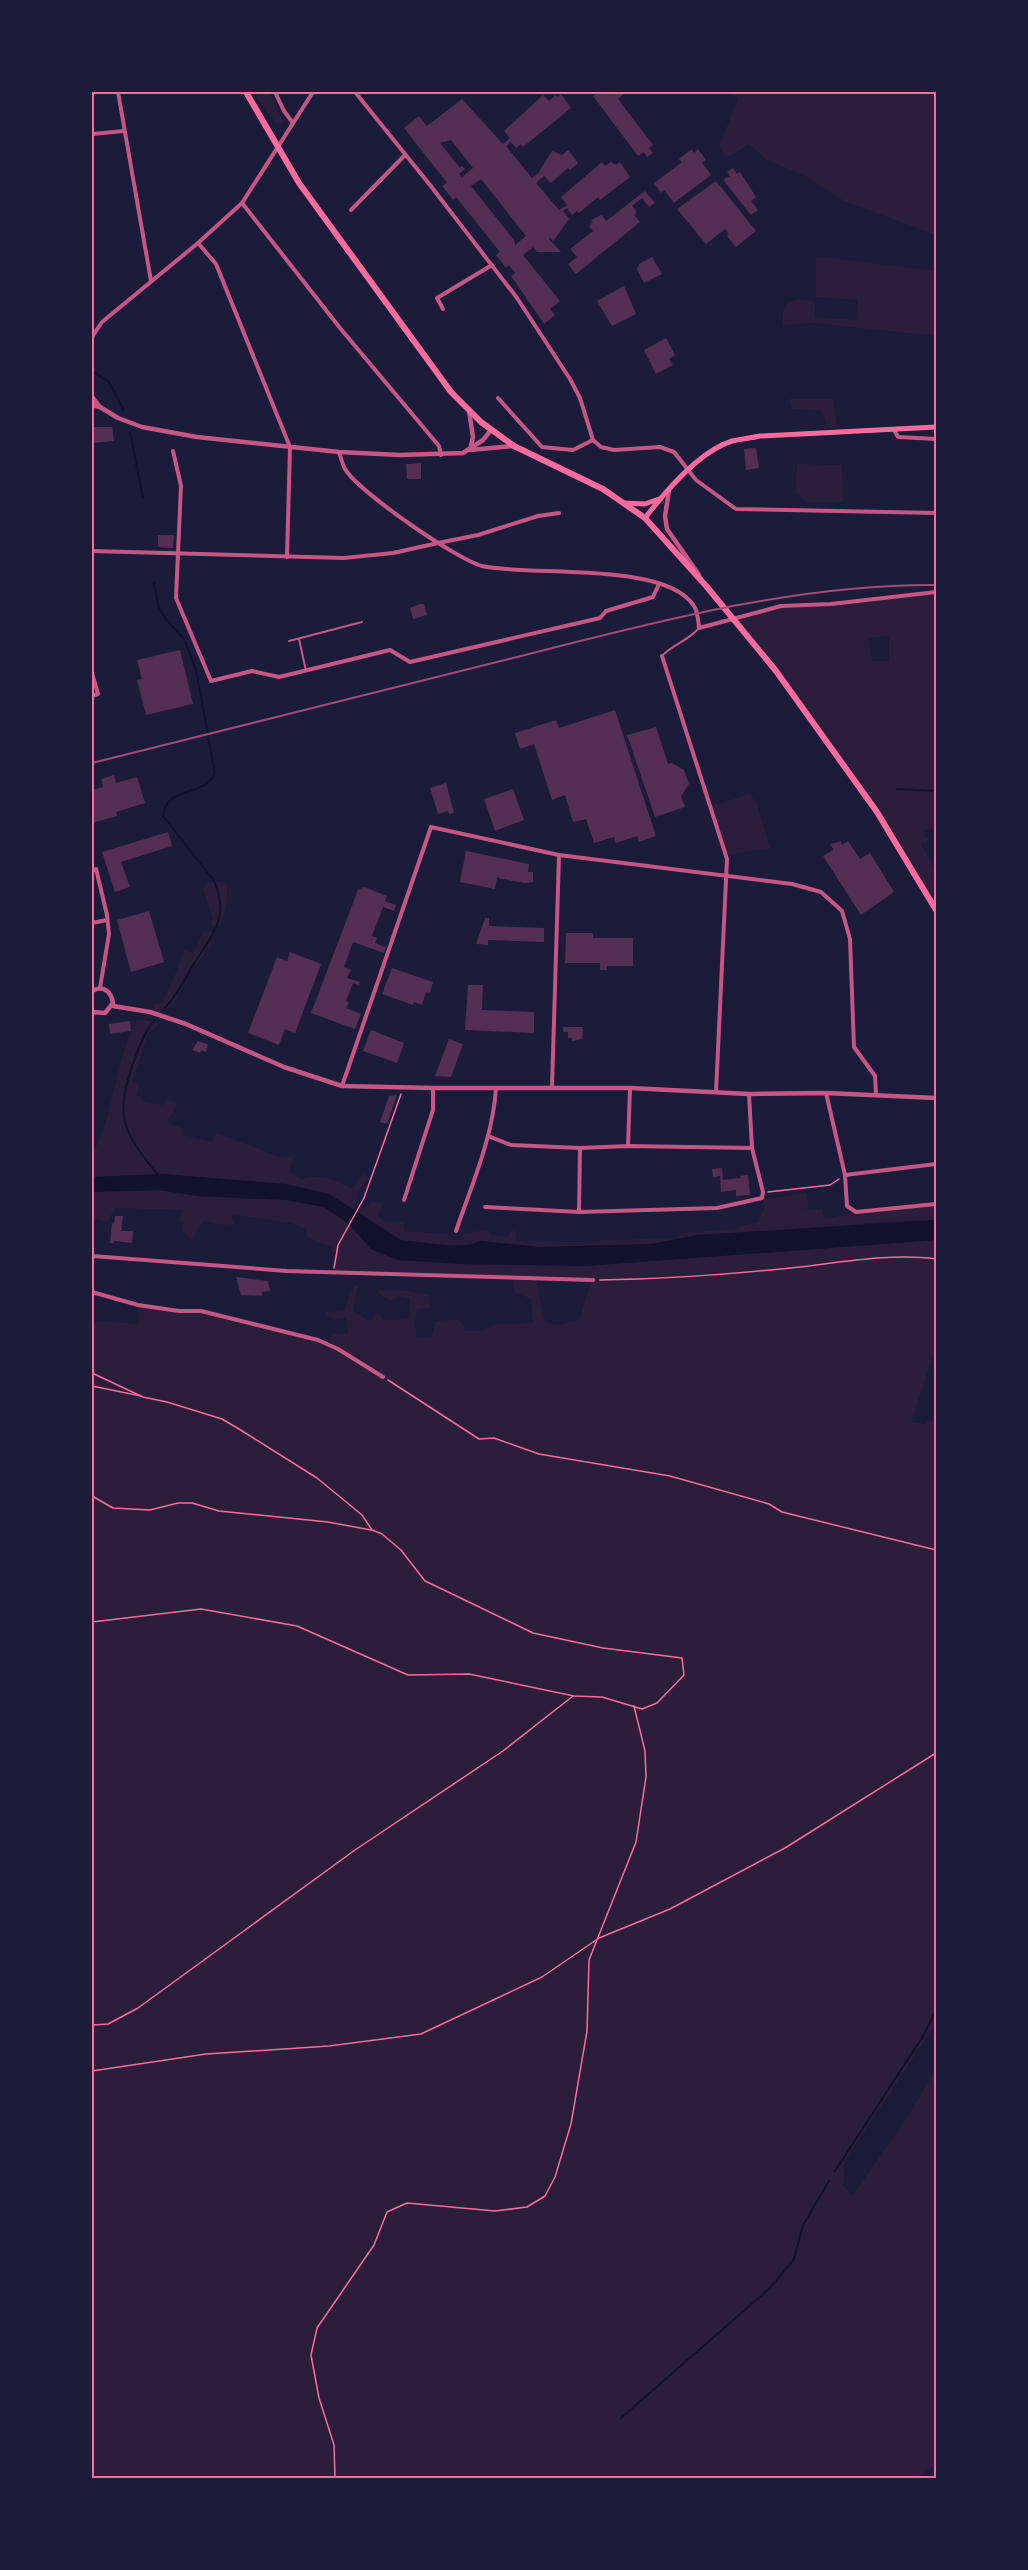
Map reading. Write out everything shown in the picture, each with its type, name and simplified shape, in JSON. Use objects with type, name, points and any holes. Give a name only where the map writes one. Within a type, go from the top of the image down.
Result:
[{"type":"main road","points":[[246,92],[299,183],[451,392],[491,430],[514,446],[614,495],[645,518],[749,636],[810,716],[877,812],[936,910]]},
{"type":"main road","points":[[645,518],[689,469],[711,452],[731,442],[760,436],[936,427]]},
{"type":"main road","points":[[624,503],[645,504],[656,501],[668,492]]},
{"type":"street","points":[[118,92],[150,281]]},
{"type":"street","points":[[274,92],[293,123]]},
{"type":"street","points":[[92,337],[102,321],[198,243],[242,203],[313,92]]},
{"type":"street","points":[[358,92],[517,298],[570,379],[580,399],[593,440],[601,447],[614,450],[660,447],[674,452],[696,480],[732,507],[936,513]]},
{"type":"street","points":[[92,134],[124,131]]},
{"type":"street","points":[[351,210],[405,155]]},
{"type":"street","points":[[242,203],[340,328],[439,446],[441,455]]},
{"type":"street","points":[[198,243],[216,264],[290,447],[287,557]]},
{"type":"street","points":[[443,309],[437,298],[492,265]]},
{"type":"street","points":[[92,397],[100,407]]},
{"type":"street","points":[[498,398],[542,447],[573,450],[593,440]]},
{"type":"street","points":[[92,405],[142,427],[197,437],[339,452],[441,455],[514,446]]},
{"type":"street","points":[[468,409],[472,424],[471,450]]},
{"type":"street","points":[[471,450],[491,430]]},
{"type":"street","points":[[894,430],[898,437],[936,439]]},
{"type":"street","points":[[173,452],[180,486],[176,597],[211,681],[252,671],[279,677],[390,650],[410,662],[500,639],[507,641],[600,618],[606,611],[653,597],[659,584]]},
{"type":"street","points":[[339,452],[345,470],[387,508],[438,543],[481,566],[616,575],[670,587],[689,599],[695,607],[699,628],[706,628],[763,609],[781,606],[831,604],[936,592]]},
{"type":"street","points":[[668,492],[665,516],[668,529],[701,580]]},
{"type":"street","points":[[92,551],[344,558],[393,553],[478,535],[538,516],[559,513]]},
{"type":"street","points":[[662,656],[727,859],[716,1092]]},
{"type":"street","points":[[92,673],[98,694],[92,696]]},
{"type":"street","points":[[342,1086],[431,827],[559,855],[792,884],[821,892],[842,911],[850,939],[854,1047],[874,1076],[876,1097]]},
{"type":"street","points":[[552,1087],[559,855]]},
{"type":"street","points":[[94,870],[109,934],[100,988]]},
{"type":"street","points":[[92,923],[107,920]]},
{"type":"street","points":[[92,991],[100,988],[106,989],[112,995],[112,1006],[105,1013],[92,1012]]},
{"type":"street","points":[[112,1006],[150,1012],[186,1024],[284,1067],[342,1086],[630,1088],[749,1094],[826,1093],[936,1098]]},
{"type":"street","points":[[456,1231],[495,1111],[496,1087]]},
{"type":"street","points":[[404,1200],[433,1110],[433,1088]]},
{"type":"street","points":[[628,1146],[630,1088]]},
{"type":"street","points":[[826,1093],[844,1175],[847,1206],[856,1212],[936,1204]]},
{"type":"street","points":[[485,1207],[579,1212],[717,1208],[750,1203],[762,1198],[763,1192],[752,1148],[749,1094]]},
{"type":"street","points":[[488,1136],[511,1145],[580,1148],[628,1146],[752,1148]]},
{"type":"street","points":[[579,1212],[580,1148]]},
{"type":"street","points":[[844,1175],[936,1164]]},
{"type":"street","points":[[92,1256],[333,1272],[593,1280]]},
{"type":"street","points":[[92,1292],[138,1305],[179,1311],[201,1311],[318,1340],[338,1349],[383,1377]]},
{"type":"lane","points":[[289,641],[362,622]]},
{"type":"lane","points":[[662,656],[670,647],[690,638],[699,628]]},
{"type":"lane","points":[[298,639],[306,671]]},
{"type":"path","points":[[333,1272],[338,1245],[362,1202],[404,1088]]},
{"type":"path","points":[[763,1192],[830,1185],[844,1175]]},
{"type":"path","points":[[593,1280],[659,1279],[846,1262],[936,1258]]},
{"type":"path","points":[[92,1373],[143,1397]]},
{"type":"path","points":[[383,1377],[479,1439],[494,1438],[539,1454],[670,1476],[769,1504],[782,1512],[936,1550]]},
{"type":"path","points":[[92,1386],[167,1402],[222,1419],[317,1478],[362,1515],[372,1530]]},
{"type":"path","points":[[92,1496],[113,1508],[150,1510],[170,1504],[192,1503],[219,1511],[328,1521],[372,1530],[382,1534],[400,1550],[425,1581],[533,1633],[603,1648],[682,1658],[684,1675],[657,1703],[642,1709],[602,1697],[574,1696],[469,1674],[408,1675],[297,1626],[201,1609],[92,1622]]},
{"type":"path","points":[[92,2025],[108,2025],[138,2008],[355,1850],[503,1751],[574,1696]]},
{"type":"path","points":[[335,2478],[334,2445],[319,2398],[311,2355],[317,2328],[374,2245],[387,2212],[407,2203],[495,2211],[527,2207],[545,2196],[555,2177],[571,2124],[587,2031],[590,1960],[636,1842],[646,1777],[645,1751],[634,1706]]},
{"type":"path","points":[[92,2071],[206,2054],[329,2046],[421,2034],[542,1977],[599,1938],[670,1909],[785,1848],[936,1753]]},
{"type":"shaded area","points":[[253,92],[269,92],[284,123],[275,123]]},
{"type":"shaded area","points":[[734,92],[936,92],[936,235],[844,201],[807,177],[767,160],[749,144],[730,156],[725,156],[719,147],[738,98],[733,95]]},
{"type":"shaded area","points":[[816,256],[936,271],[936,336],[814,323],[783,325],[785,305],[797,299],[815,301],[815,317],[856,320],[857,300],[816,297]]},
{"type":"shaded area","points":[[789,399],[833,399],[837,428],[828,428],[822,411],[792,409]]},
{"type":"shaded area","points":[[797,464],[842,465],[843,502],[806,502],[796,493]]},
{"type":"shaded area","points":[[936,592],[936,824],[934,824],[934,829],[925,830],[924,836],[928,838],[927,842],[921,844],[936,871],[933,872],[936,881],[936,910],[877,812],[749,636],[740,617],[781,606],[832,604]],"holes":[[[889,636],[889,661],[872,661],[869,638]]]},
{"type":"shaded area","points":[[750,794],[757,804],[770,848],[726,855],[711,806]]},
{"type":"shaded area","points":[[214,881],[227,883],[225,913],[217,928],[211,925],[210,921],[213,920],[203,888],[207,886],[207,883]]},
{"type":"shaded area","points":[[204,932],[211,932],[214,942],[188,975],[171,1007],[154,1014],[153,1004],[161,1003],[184,950],[193,953]]},
{"type":"shaded area","points":[[137,1019],[159,1023],[148,1034],[132,1082],[140,1084],[136,1095],[143,1097],[142,1101],[163,1105],[166,1100],[178,1103],[167,1123],[185,1129],[183,1135],[213,1142],[216,1133],[283,1158],[294,1156],[289,1172],[301,1180],[314,1177],[327,1178],[352,1189],[363,1174],[369,1178],[358,1191],[355,1210],[329,1194],[217,1179],[163,1174],[92,1177],[92,1148],[96,1147],[102,1131],[124,1051]]},
{"type":"shaded area","points":[[163,1174],[286,1184],[329,1194],[401,1240],[455,1246],[471,1245],[480,1241],[540,1247],[652,1244],[698,1235],[936,1220],[936,1240],[585,1266],[459,1264],[398,1260],[371,1249],[348,1223],[324,1207],[286,1200],[198,1196],[159,1190],[92,1192],[92,1177]]},
{"type":"shaded area","points":[[159,1190],[198,1196],[286,1200],[325,1207],[348,1223],[371,1249],[398,1260],[585,1266],[936,1240],[936,1347],[911,1422],[924,1424],[931,1420],[936,1422],[936,2023],[845,2161],[843,2186],[853,2195],[908,2116],[936,2069],[936,2464],[917,2478],[893,2478],[892,2475],[890,2478],[92,2478],[92,1323],[102,1321],[139,1324],[138,1305],[179,1311],[201,1311],[333,1346],[329,1338],[334,1334],[348,1333],[346,1318],[334,1319],[326,1316],[326,1312],[345,1311],[349,1294],[354,1286],[358,1286],[353,1311],[370,1321],[378,1313],[384,1320],[409,1319],[410,1298],[399,1296],[391,1301],[381,1295],[378,1290],[409,1291],[429,1295],[431,1308],[417,1309],[415,1321],[417,1338],[431,1338],[436,1321],[459,1319],[466,1331],[481,1331],[496,1324],[533,1323],[531,1299],[514,1292],[512,1278],[333,1272],[336,1251],[332,1252],[331,1247],[307,1237],[306,1229],[291,1223],[231,1214],[234,1225],[203,1221],[192,1240],[183,1231],[183,1222],[179,1222],[182,1210],[115,1208],[107,1222],[92,1218],[92,1192]],"holes":[[[536,1279],[592,1280],[579,1320],[557,1325],[545,1322]]]},
{"type":"shaded area","points":[[807,1193],[809,1209],[802,1210],[822,1210],[824,1219],[856,1212],[936,1204],[936,1220],[697,1235],[652,1244],[540,1247],[480,1241],[452,1245],[406,1241],[389,1234],[359,1213],[372,1201],[382,1204],[378,1217],[388,1222],[403,1221],[405,1231],[447,1234],[452,1239],[462,1240],[463,1233],[488,1230],[490,1235],[507,1237],[511,1231],[515,1231],[516,1241],[675,1239],[682,1233],[732,1229],[758,1222],[765,1207],[763,1199]]},
{"type":"building","points":[[599,92],[625,93],[618,99],[653,145],[649,148],[653,153],[647,157],[644,152],[638,156],[593,96]]},
{"type":"building","points":[[561,94],[571,108],[523,147],[521,144],[516,148],[511,142],[506,146],[532,178],[538,173],[552,151],[562,155],[568,150],[578,163],[570,170],[568,168],[551,183],[544,176],[536,183],[559,210],[567,205],[561,197],[602,162],[605,166],[611,162],[616,165],[620,162],[630,177],[600,200],[598,197],[579,213],[577,211],[572,215],[567,208],[563,211],[569,219],[553,241],[549,239],[561,252],[537,252],[533,247],[523,255],[560,301],[550,309],[555,315],[544,324],[511,276],[515,273],[509,265],[506,268],[496,255],[500,252],[456,197],[453,200],[442,186],[447,183],[404,128],[419,116],[427,126],[462,99],[503,144],[510,138],[504,131],[543,95],[549,101],[555,95],[558,97]],"holes":[[[451,140],[473,168],[462,177],[459,174],[465,169],[462,166],[460,168],[440,143]],[[481,179],[526,236],[515,245],[514,240],[471,186]]]},
{"type":"building","points":[[692,149],[694,153],[698,149],[706,160],[702,163],[711,175],[674,203],[664,190],[661,193],[654,183],[682,162],[679,159]]},
{"type":"building","points":[[733,168],[737,174],[740,172],[756,197],[751,201],[758,210],[751,215],[725,182],[724,179],[730,176],[727,172]]},
{"type":"building","points":[[716,181],[756,231],[736,247],[727,236],[729,234],[725,229],[706,244],[677,209]]},
{"type":"building","points":[[645,191],[655,203],[649,207],[642,198],[632,206],[637,212],[634,215],[640,222],[576,274],[568,264],[577,257],[570,249],[593,231],[589,226],[593,222],[591,220],[602,215],[606,221]]},
{"type":"building","points":[[652,257],[662,274],[644,283],[637,269],[639,264]]},
{"type":"building","points":[[624,286],[636,314],[612,326],[597,301]]},
{"type":"building","points":[[666,338],[675,355],[669,359],[673,365],[656,374],[644,350]]},
{"type":"building","points":[[92,427],[112,427],[114,441],[92,443]]},
{"type":"building","points":[[756,448],[759,468],[746,470],[744,449]]},
{"type":"building","points":[[421,463],[421,479],[407,479],[406,464]]},
{"type":"building","points":[[158,535],[174,535],[173,548],[158,547]]},
{"type":"building","points":[[424,604],[427,615],[413,619],[410,608]]},
{"type":"building","points":[[180,650],[193,704],[146,715],[137,680],[142,679],[137,660]]},
{"type":"building","points":[[615,710],[656,836],[639,842],[637,836],[616,843],[614,837],[594,843],[586,819],[573,822],[565,795],[552,800],[534,744],[520,749],[515,733],[556,720],[559,728]]},
{"type":"building","points":[[656,727],[668,764],[672,763],[684,770],[689,784],[681,796],[685,807],[655,817],[627,735]]},
{"type":"building","points":[[114,775],[116,783],[137,777],[145,803],[116,812],[117,816],[92,823],[92,790],[103,787],[101,779]]},
{"type":"building","points":[[446,783],[454,813],[449,814],[448,811],[438,814],[430,788]]},
{"type":"building","points":[[513,789],[524,820],[495,831],[484,799]]},
{"type":"building","points":[[168,832],[172,846],[121,862],[130,887],[115,892],[102,852]]},
{"type":"building","points":[[841,841],[842,845],[848,841],[860,859],[870,853],[894,892],[861,915],[823,856],[833,850],[831,844]]},
{"type":"building","points":[[466,851],[529,864],[528,872],[533,872],[533,882],[525,883],[497,878],[495,889],[460,882]]},
{"type":"building","points":[[364,887],[387,896],[385,901],[396,905],[394,911],[383,907],[372,936],[377,938],[375,943],[386,947],[384,953],[353,942],[344,967],[351,970],[347,978],[360,982],[359,985],[353,983],[346,1001],[349,1003],[346,1008],[361,1014],[355,1029],[311,1013],[358,890]]},
{"type":"building","points":[[149,911],[164,962],[131,972],[117,920]]},
{"type":"building","points":[[485,918],[489,918],[489,926],[544,928],[544,942],[488,940],[488,945],[476,944]]},
{"type":"building","points":[[566,933],[593,933],[593,938],[633,938],[633,966],[607,966],[607,970],[600,970],[600,963],[565,963]]},
{"type":"building","points":[[290,952],[321,964],[295,1033],[285,1029],[279,1045],[248,1033],[277,957],[287,961]]},
{"type":"building","points":[[392,968],[433,982],[430,993],[426,992],[422,1005],[414,1002],[413,1005],[382,994]]},
{"type":"building","points":[[468,985],[483,985],[482,1010],[534,1012],[534,1033],[465,1030]]},
{"type":"building","points":[[130,1021],[131,1031],[110,1034],[109,1024]]},
{"type":"building","points":[[563,1027],[583,1027],[582,1039],[572,1041],[572,1038],[568,1038],[568,1032],[563,1032]]},
{"type":"building","points":[[371,1030],[404,1043],[397,1063],[363,1051]]},
{"type":"building","points":[[449,1039],[463,1044],[451,1077],[435,1076]]},
{"type":"building","points":[[198,1041],[208,1044],[206,1052],[201,1050],[200,1053],[192,1050]]},
{"type":"building","points":[[397,1095],[387,1124],[380,1122],[389,1096]]},
{"type":"building","points":[[722,1168],[723,1180],[748,1175],[750,1195],[736,1196],[736,1190],[721,1192],[720,1176],[713,1177],[712,1169]]},
{"type":"building","points":[[115,1216],[123,1216],[121,1231],[133,1231],[132,1243],[114,1241],[110,1243]]},
{"type":"building","points":[[236,1277],[268,1281],[270,1291],[262,1292],[262,1296],[241,1295]]},
{"type":"waterway","points":[[92,371],[109,382],[123,409]]},
{"type":"waterway","points":[[130,432],[143,498]]},
{"type":"waterway","points":[[154,583],[158,605],[165,618],[184,639],[196,669],[215,774],[205,785],[173,798],[165,808],[163,816],[214,881],[219,893],[220,904],[220,915],[213,933],[178,992],[165,1008]]},
{"type":"waterway","points":[[897,789],[936,791]]},
{"type":"waterway","points":[[154,1021],[143,1037],[132,1067],[124,1100],[124,1114],[126,1126],[137,1148],[158,1175]]},
{"type":"waterway","points":[[835,2171],[923,2036],[936,2010]]},
{"type":"waterway","points":[[621,2418],[770,2288],[794,2259],[803,2225],[829,2181]]},
{"type":"railway","points":[[92,763],[721,608],[828,591],[882,586],[936,585]]}]
